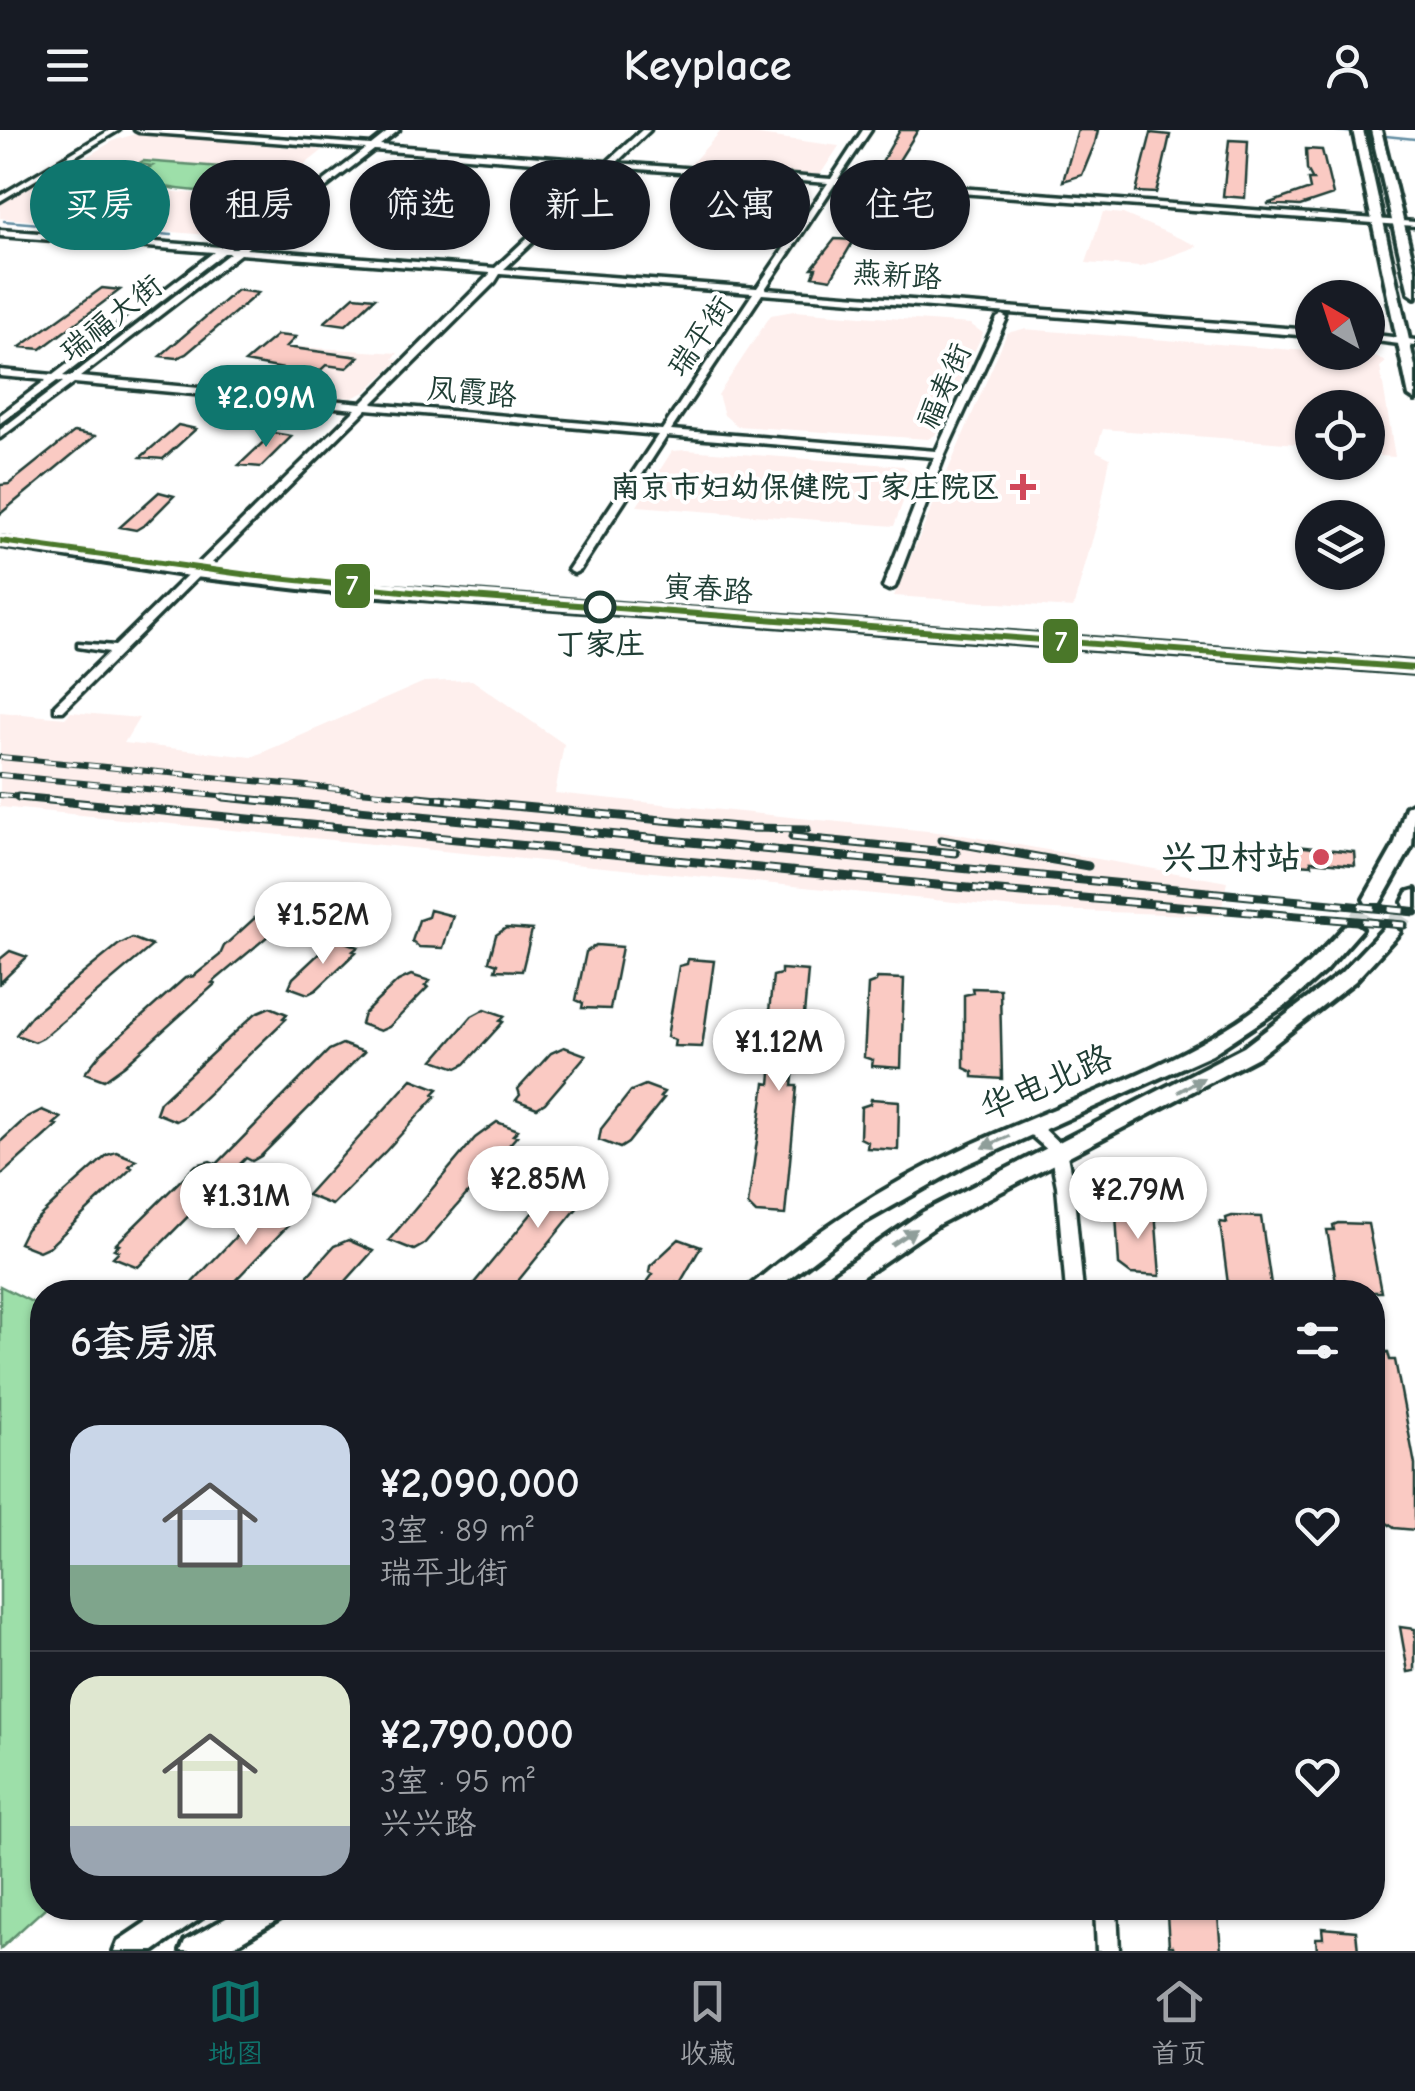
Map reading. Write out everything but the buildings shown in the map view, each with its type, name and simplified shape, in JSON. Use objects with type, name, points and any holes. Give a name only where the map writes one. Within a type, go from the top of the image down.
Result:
[{"type":"main road","points":[[1359,134],[1409,345],[1415,396]]},
{"type":"main road","points":[[1377,134],[1415,293]]},
{"type":"main road","name":"寅春路","points":[[0,542],[192,576],[1415,668]]},
{"type":"main road","name":"寅春路","points":[[0,552],[512,614],[1415,680]]},
{"type":"main road","points":[[1373,899],[1403,846],[1415,807]]},
{"type":"main road","name":"华电北路","points":[[773,1280],[839,1227],[917,1181],[1031,1126],[1122,1092],[1196,1057],[1294,990],[1325,963],[1353,929]]},
{"type":"main road","name":"华电北路","points":[[841,1280],[931,1218],[1251,1052],[1348,976],[1390,932]]},
{"type":"main road","points":[[129,1951],[174,1920]]},
{"type":"main road","points":[[196,1951],[250,1920]]},
{"type":"street","points":[[0,198],[115,130]]},
{"type":"street","points":[[139,130],[530,160]]},
{"type":"street","name":"瑞福大街","points":[[330,166],[378,130]]},
{"type":"street","name":"瑞福大街","points":[[0,435],[394,130]]},
{"type":"street","points":[[616,160],[646,130]]},
{"type":"street","name":"瑞平街","points":[[846,160],[866,130]]},
{"type":"street","points":[[650,169],[830,183]]},
{"type":"street","name":"瑞平街","points":[[810,216],[830,185]]},
{"type":"street","points":[[970,193],[1415,224]]},
{"type":"street","points":[[737,224],[799,233],[734,230],[737,224]]},
{"type":"street","name":"燕新路","points":[[0,233],[190,248]]},
{"type":"street","name":"燕新路","points":[[0,242],[1295,331]]},
{"type":"street","name":"瑞福大街","points":[[0,420],[218,250]]},
{"type":"street","name":"燕新路","points":[[218,250],[494,276]]},
{"type":"street","points":[[59,708],[521,250]]},
{"type":"street","name":"瑞平街","points":[[574,570],[661,433],[788,250]]},
{"type":"street","name":"燕新路","points":[[759,294],[1002,318],[1295,340]]},
{"type":"street","name":"福寿街","points":[[889,588],[940,454],[1002,318]]},
{"type":"street","name":"凤霞路","points":[[0,373],[364,408],[940,454]]},
{"type":"street","points":[[82,645],[117,650]]},
{"type":"street","points":[[1031,1126],[1058,1150],[1073,1280]]},
{"type":"street","points":[[1107,1920],[1108,1951]]},
{"type":"shaded area","points":[[722,130],[839,146],[820,175],[810,174],[810,160],[695,160]]},
{"type":"shaded area","points":[[136,134],[323,150],[311,160],[190,160],[190,189],[170,188],[170,160],[81,160],[115,140]]},
{"type":"shaded area","points":[[30,186],[30,220],[0,218],[0,205]]},
{"type":"shaded area","points":[[170,191],[190,193],[190,233],[170,232]]},
{"type":"shaded area","points":[[1103,212],[1123,214],[1198,246],[1141,267],[1086,263]]},
{"type":"shaded area","points":[[794,311],[970,324],[983,333],[935,435],[928,439],[737,426],[724,415],[718,395],[771,315]]},
{"type":"shaded area","name":"南京市妇幼保健院丁家庄院区","points":[[1023,329],[1295,350],[1295,370],[1380,370],[1384,390],[1295,390],[1295,444],[1103,429],[1096,451],[1110,458],[1099,516],[1073,608],[894,596],[1007,333]]},
{"type":"shaded area","points":[[300,347],[398,353],[393,359],[399,360],[365,392],[352,398],[254,388]]},
{"type":"shaded area","name":"南京市妇幼保健院丁家庄院区","points":[[1385,397],[1395,457],[1385,456]]},
{"type":"shaded area","points":[[672,451],[903,466],[913,475],[894,526],[637,506]]},
{"type":"shaded area","points":[[472,680],[564,744],[555,793],[957,834],[1227,882],[1220,916],[1025,909],[0,807],[0,712],[65,718],[71,712],[139,718],[124,743],[252,757],[424,682]]},
{"type":"green space","points":[[170,163],[190,165],[190,190],[170,187]]},
{"type":"green space","points":[[0,1286],[30,1301],[32,1920],[0,1949]]},
{"type":"waterway","points":[[1327,130],[1415,139]]},
{"type":"waterway","points":[[4,221],[172,235]]},
{"type":"tunnel","points":[[1353,929],[1373,899]]},
{"type":"tunnel","points":[[1391,932],[1412,902]]},
{"type":"railway","points":[[0,757],[444,799]]},
{"type":"railway","points":[[0,775],[250,799]]},
{"type":"railway","points":[[0,795],[44,799]]},
{"type":"railway","points":[[18,797],[999,891],[1404,925]]},
{"type":"railway","points":[[224,797],[1415,912]]},
{"type":"railway","points":[[418,797],[748,828],[807,829]]},
{"type":"railway","points":[[792,837],[956,853]]},
{"type":"railway","points":[[941,840],[1088,866]]},
{"type":"transit line","name":"7","points":[[0,541],[249,575],[431,594],[1415,668]]},
{"type":"place","name":"南京市妇幼保健院丁家庄院区","points":[[1023,487]]},
{"type":"place","name":"丁家庄","points":[[600,607]]},
{"type":"place","name":"兴卫村站","points":[[1321,857]]}]
